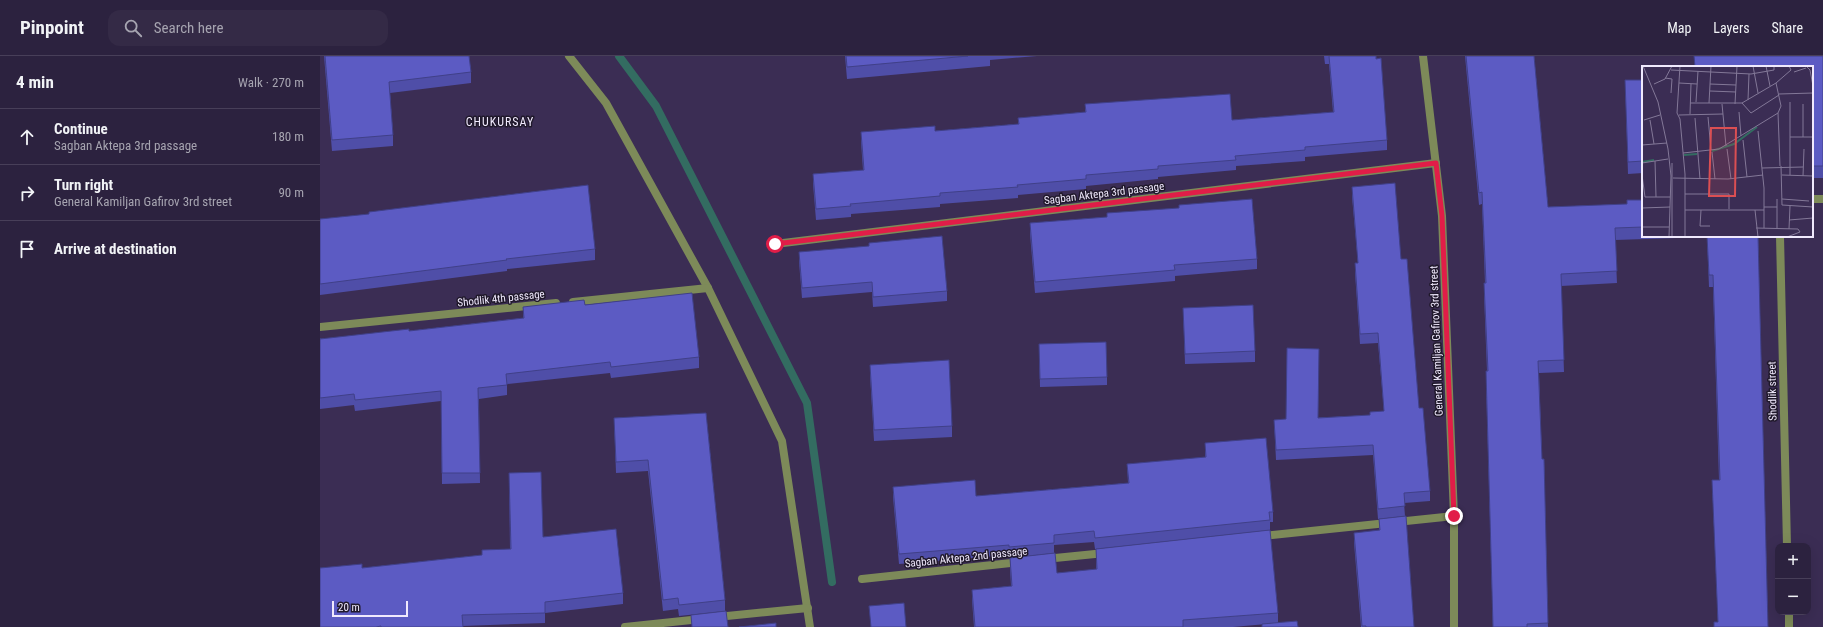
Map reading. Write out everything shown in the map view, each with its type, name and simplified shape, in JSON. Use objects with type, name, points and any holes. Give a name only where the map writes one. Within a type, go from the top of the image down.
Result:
[{"type":"street","points":[[570,56],[606,103],[708,288],[782,441],[810,627]]},
{"type":"street","name":"General Kamiljan Gafirov 3rd street","points":[[1424,56],[1442,216],[1454,516],[1454,627]]},
{"type":"street","name":"Sagban Aktepa 3rd passage","points":[[775,244],[1436,163]]},
{"type":"street","points":[[1813,200],[1823,199]]},
{"type":"street","name":"Shodlik street","points":[[1780,237],[1787,543]]},
{"type":"street","name":"Shodlik 4th passage","points":[[320,328],[708,288]]},
{"type":"street","points":[[1257,537],[1454,516]]},
{"type":"street","name":"Sagban Aktepa 2nd passage","points":[[862,579],[1114,552]]},
{"type":"street","points":[[625,627],[808,608]]},
{"type":"street","points":[[1788,615],[1789,627]]},
{"type":"building","points":[[325,56],[469,56],[471,72],[389,82],[393,135],[332,140]]},
{"type":"building","points":[[846,56],[968,56],[847,67]]},
{"type":"building","points":[[1329,56],[1376,56],[1376,59],[1381,58],[1387,140],[1305,147],[1305,150],[1235,156],[1236,160],[1158,166],[1158,169],[1086,175],[1086,179],[1017,185],[1018,187],[940,193],[940,196],[850,204],[851,206],[816,209],[813,174],[864,170],[861,132],[935,126],[935,131],[1019,124],[1018,118],[1086,112],[1085,104],[1230,94],[1232,120],[1334,112]]},
{"type":"building","points":[[1466,56],[1534,56],[1548,207],[1627,204],[1627,200],[1642,200],[1642,227],[1615,228],[1617,271],[1561,274],[1564,360],[1538,361],[1542,459],[1544,459],[1548,623],[1527,624],[1527,627],[1493,627],[1486,371],[1488,371],[1484,283],[1486,283],[1482,192],[1479,193]]},
{"type":"building","points":[[1694,56],[1823,56],[1823,166],[1813,166],[1813,66],[1695,66]]},
{"type":"building","points":[[1625,80],[1642,80],[1642,161],[1628,162]]},
{"type":"building","points":[[1395,183],[1401,259],[1407,259],[1419,408],[1423,408],[1430,491],[1404,493],[1405,506],[1378,509],[1373,445],[1276,450],[1274,420],[1286,419],[1287,348],[1319,349],[1318,418],[1370,415],[1370,412],[1384,411],[1378,333],[1360,334],[1355,263],[1358,263],[1352,187]]},
{"type":"building","points":[[588,185],[595,249],[506,259],[507,260],[320,284],[320,219],[369,214],[369,212]]},
{"type":"building","points":[[1252,199],[1257,259],[1174,265],[1175,270],[1035,282],[1030,223],[1107,217],[1107,213],[1179,208],[1179,205]]},
{"type":"building","points":[[942,236],[947,291],[873,297],[872,282],[802,288],[799,252],[869,246],[869,243]]},
{"type":"building","points":[[1707,237],[1758,237],[1768,627],[1714,627],[1714,622],[1718,622],[1712,480],[1720,480],[1713,275],[1709,275]]},
{"type":"building","points":[[692,293],[699,357],[611,367],[610,362],[506,374],[507,385],[478,388],[480,473],[442,473],[441,391],[355,400],[354,394],[320,398],[320,339],[524,318],[523,307],[584,300],[585,305]]},
{"type":"building","points":[[1253,305],[1255,351],[1185,354],[1183,308]]},
{"type":"building","points":[[1106,342],[1107,377],[1040,379],[1039,344]]},
{"type":"building","points":[[949,360],[952,426],[874,430],[870,365]]},
{"type":"building","points":[[706,413],[725,600],[679,605],[678,598],[663,600],[648,460],[616,462],[614,418]]},
{"type":"building","points":[[1266,438],[1273,512],[1269,512],[1270,520],[1095,538],[1094,531],[1054,535],[1054,543],[899,554],[893,487],[975,480],[976,496],[1129,483],[1127,464],[1206,457],[1205,443]]},
{"type":"building","points":[[541,472],[543,537],[616,529],[623,593],[545,602],[545,613],[462,615],[463,627],[320,627],[320,568],[362,564],[362,568],[482,555],[482,550],[511,549],[509,473]]},
{"type":"building","points":[[1406,516],[1414,627],[1362,626],[1354,533],[1380,530],[1379,519]]},
{"type":"building","points":[[1270,530],[1278,613],[1183,620],[1183,627],[975,627],[972,590],[1012,586],[1010,558],[1055,553],[1057,573],[1097,569],[1096,549]]},
{"type":"building","points":[[904,603],[906,627],[871,627],[869,606]]},
{"type":"building","points":[[726,611],[728,627],[692,627],[691,615]]},
{"type":"building","points":[[1297,621],[1298,627],[1262,627],[1262,624]]},
{"type":"building","points":[[776,623],[776,627],[739,627]]},
{"type":"waterway","points":[[619,56],[656,106],[807,403],[832,582]]},
{"type":"district","name":"CHUKURSAY","points":[[500,122]]},
{"type":"route","points":[[775,244],[1436,163],[1442,216],[1454,516]]}]
